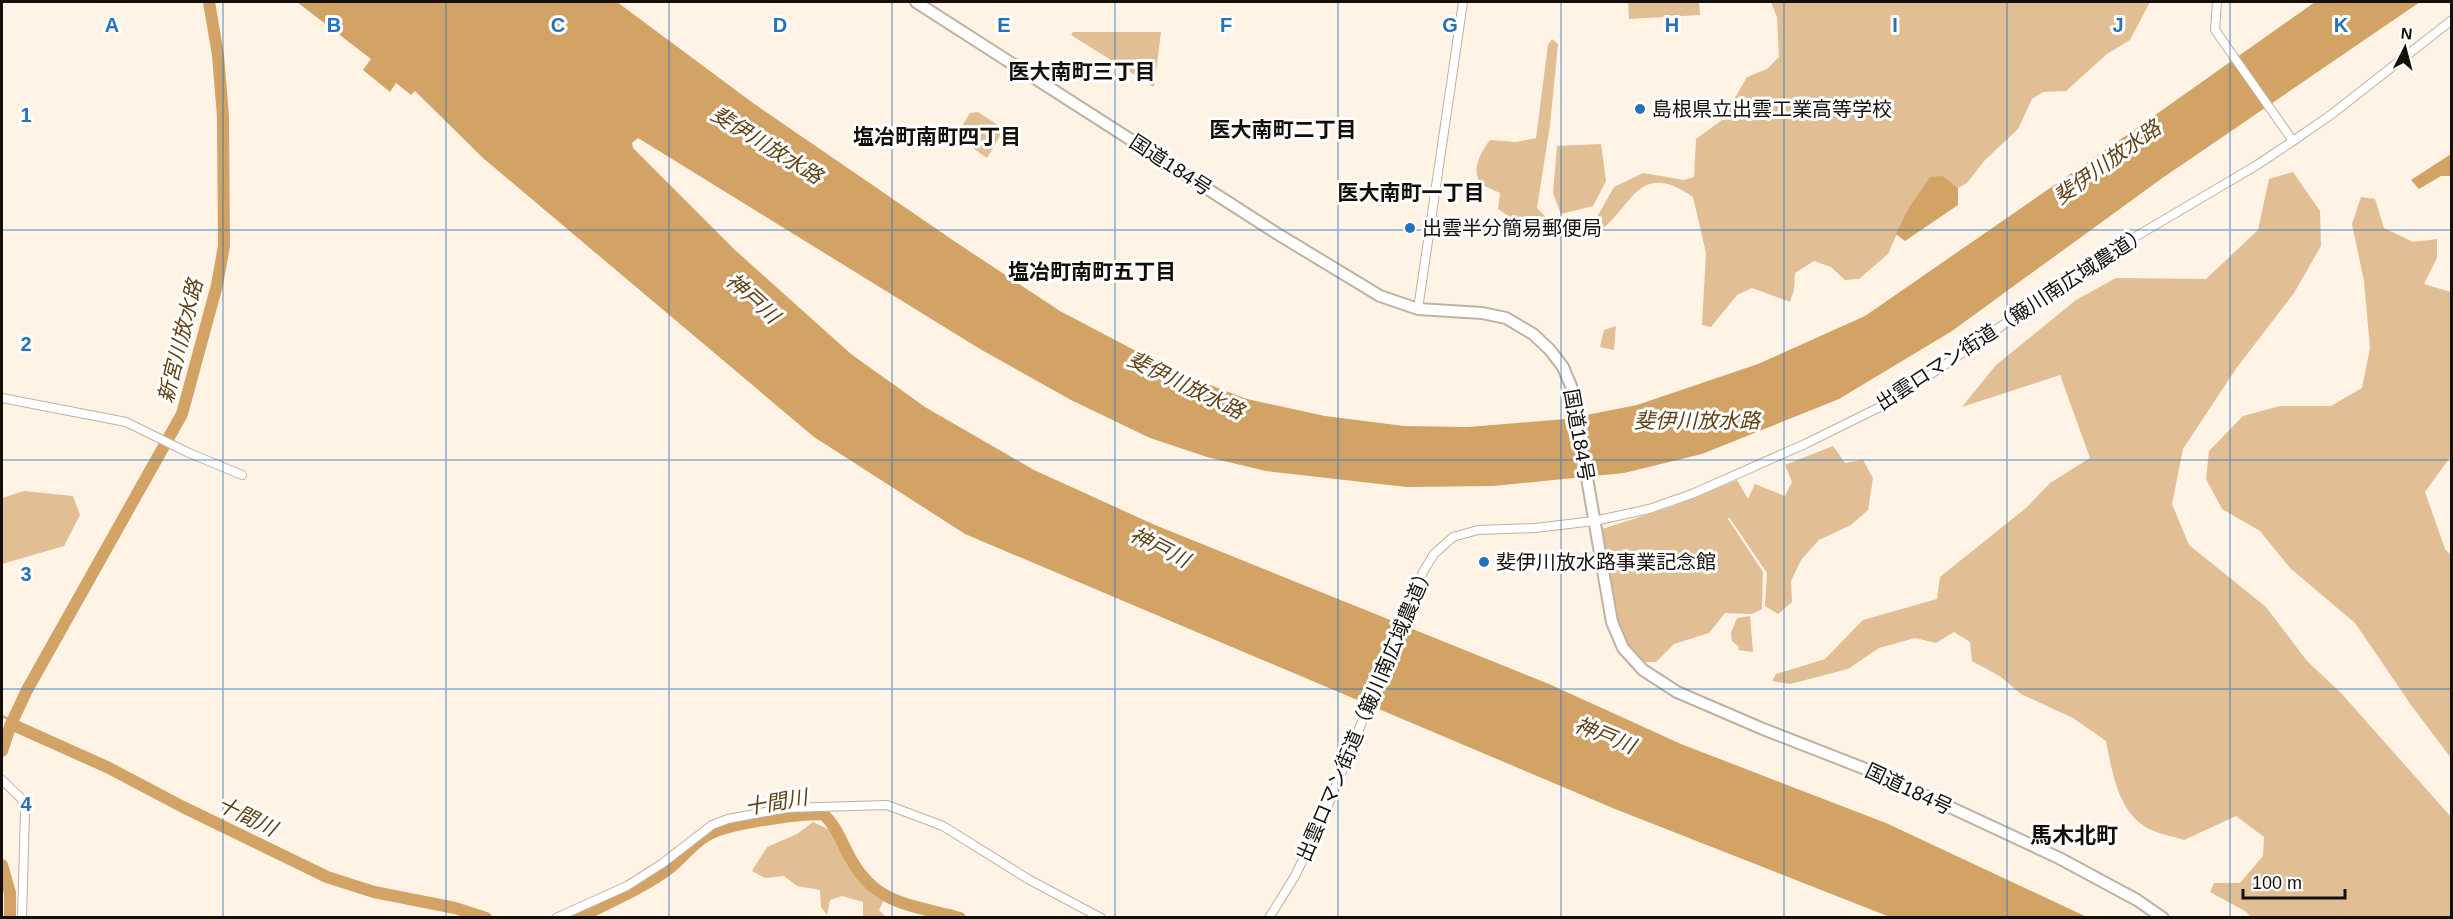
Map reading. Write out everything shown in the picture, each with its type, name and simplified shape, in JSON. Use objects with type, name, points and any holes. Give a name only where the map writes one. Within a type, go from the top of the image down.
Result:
[{"type":"highway","name":"国道184号","points":[[916,2],[1348,279],[1380,296],[1418,309],[1482,313],[1506,318],[1533,334],[1550,350],[1563,367],[1571,386],[1612,621],[1623,648],[1643,670],[1677,692],[1763,729],[1881,775],[2059,858],[2137,900],[2163,918]]},
{"type":"street","points":[[1418,309],[1463,2]]},
{"type":"street","points":[[2217,2],[2215,30],[2293,141]]},
{"type":"street","name":"出雲ロマン街道（簸川南広域農道）","points":[[1269,918],[1295,876],[1321,822],[1412,598],[1434,554],[1453,537],[1478,530],[1535,528],[1594,520],[1649,509],[1692,494],[1805,444],[1890,402],[2113,250],[2257,165],[2293,141],[2332,114],[2451,20]]},
{"type":"street","points":[[2,398],[113,418],[242,475]]},
{"type":"street","points":[[4,782],[22,799],[25,812],[22,918]]},
{"type":"street","points":[[558,917],[627,886],[663,863],[712,825],[728,819],[787,808],[887,805],[943,826],[1028,879],[1101,918]]},
{"type":"shaded area","points":[[1628,2],[1699,2],[1700,15],[1629,19]]},
{"type":"shaded area","points":[[1771,2],[2150,2],[2130,40],[2107,54],[2066,91],[2043,92],[2032,99],[2018,129],[1985,160],[1967,183],[1958,188],[1943,176],[1908,209],[1888,254],[1859,279],[1845,280],[1831,267],[1814,261],[1795,273],[1794,290],[1790,302],[1752,288],[1737,295],[1711,327],[1702,325],[1706,253],[1693,197],[1672,185],[1656,183],[1643,187],[1632,196],[1611,221],[1599,231],[1583,238],[1537,231],[1498,209],[1500,193],[1482,184],[1478,179],[1478,161],[1490,140],[1516,142],[1536,138],[1548,45],[1552,39],[1558,44],[1550,125],[1537,208],[1546,217],[1576,219],[1597,217],[1614,187],[1643,173],[1684,180],[1694,177],[1696,139],[1722,120],[1747,77],[1767,69],[1779,57],[1777,17]]},
{"type":"shaded area","points":[[1073,32],[1161,32],[1154,87],[1071,35]]},
{"type":"shaded area","points":[[978,112],[1004,129],[987,158],[956,136],[970,113]]},
{"type":"shaded area","points":[[1601,144],[1606,181],[1593,206],[1561,214],[1553,193],[1557,146]]},
{"type":"shaded area","points":[[2293,172],[2320,211],[2321,246],[2294,293],[2235,370],[2183,449],[2172,504],[2189,545],[2266,607],[2307,661],[2341,693],[2451,817],[2451,917],[2251,917],[2245,911],[2210,892],[2214,883],[2240,883],[2263,856],[2264,837],[2236,816],[2184,840],[2144,826],[2128,809],[2117,788],[2106,741],[2073,718],[2021,694],[2001,677],[1972,661],[1970,642],[1954,632],[1936,643],[1915,638],[1879,648],[1848,669],[1790,684],[1772,681],[1776,674],[1825,659],[1863,620],[1937,599],[1940,577],[2026,508],[2050,483],[2090,458],[2060,375],[1962,407],[1996,365],[2076,300],[2116,278],[2206,279],[2258,230],[2269,179]]},
{"type":"shaded area","points":[[2361,197],[2375,199],[2384,228],[2413,242],[2437,239],[2437,258],[2424,284],[2451,292],[2451,456],[2425,492],[2445,549],[2451,555],[2451,758],[2411,705],[2355,623],[2290,568],[2260,531],[2222,509],[2206,479],[2209,451],[2243,416],[2280,406],[2331,406],[2362,388],[2370,348],[2364,281],[2352,224]]},
{"type":"shaded area","points":[[1616,326],[1614,350],[1600,347],[1604,330]]},
{"type":"shaded area","points":[[1833,446],[1845,463],[1863,460],[1873,478],[1868,510],[1851,525],[1819,540],[1801,560],[1791,581],[1792,602],[1778,614],[1765,606],[1767,573],[1729,517],[1728,519],[1763,572],[1762,609],[1752,614],[1725,613],[1709,633],[1674,644],[1656,662],[1640,662],[1618,629],[1605,566],[1602,529],[1674,506],[1737,480],[1748,499],[1755,484],[1785,496],[1792,482],[1785,465]]},
{"type":"shaded area","points":[[24,491],[73,496],[80,515],[64,546],[2,564],[2,498]]},
{"type":"shaded area","points":[[1750,616],[1753,652],[1738,650],[1739,647],[1732,641],[1731,633],[1737,618]]},
{"type":"shaded area","points":[[813,822],[830,830],[862,883],[884,900],[879,910],[886,917],[863,917],[863,902],[842,896],[830,900],[827,915],[821,907],[820,890],[797,886],[784,876],[765,878],[752,871],[767,847],[797,834]]},
{"type":"water","points":[[297,2],[617,2],[753,103],[957,243],[1060,311],[1176,372],[1247,399],[1325,416],[1404,426],[1468,427],[1566,419],[1637,405],[1758,364],[1865,316],[2315,2],[2420,2],[2161,179],[1952,331],[1839,399],[1702,454],[1624,473],[1493,486],[1406,487],[1266,471],[1207,457],[1150,438],[1071,400],[980,349],[638,138],[632,143],[633,148],[735,250],[851,354],[925,407],[1034,470],[1155,525],[1549,684],[1681,744],[1886,823],[2089,918],[1890,917],[1615,809],[965,534],[814,437],[483,158],[415,91],[411,95],[396,83],[390,92],[363,70],[371,59]]},
{"type":"water","points":[[2451,154],[2451,176],[2441,176],[2419,189],[2411,180]]},
{"type":"water","points":[[1943,176],[1958,188],[1958,205],[1905,241],[1896,234],[1908,209],[1930,177]]},
{"type":"waterway","name":"新宮川放水路","points":[[209,2],[218,55],[223,117],[224,246],[217,285],[182,414],[27,690],[11,724],[107,767],[327,877],[374,892],[455,908],[486,918]]},
{"type":"waterway","name":"十間川","points":[[2,716],[13,721]]},
{"type":"waterway","points":[[2,751],[11,724]]},
{"type":"waterway","name":"十間川","points":[[578,918],[649,882],[671,867],[701,839],[716,831],[763,820],[823,814],[836,830],[862,876],[873,887],[898,902],[960,918]]},
{"type":"waterway","points":[[2,865],[10,893],[10,918]]},
{"type":"place","name":"島根県立出雲工業高等学校","points":[[1640,109]]},
{"type":"place","name":"出雲半分簡易郵便局","points":[[1410,228]]},
{"type":"place","name":"斐伊川放水路事業記念館","points":[[1484,562]]},
{"type":"district","name":"医大南町三丁目","points":[[1082,71]]},
{"type":"district","name":"医大南町二丁目","points":[[1283,129]]},
{"type":"district","name":"塩冶町南町四丁目","points":[[937,136]]},
{"type":"district","name":"医大南町一丁目","points":[[1411,192]]},
{"type":"district","name":"塩冶町南町五丁目","points":[[1092,271]]},
{"type":"district","name":"馬木北町","points":[[2074,835]]},
{"type":"water label","name":"斐伊川放水路","points":[[767,145]]},
{"type":"water label","name":"斐伊川放水路","points":[[2107,162]]},
{"type":"water label","name":"神戸川","points":[[753,298]]},
{"type":"water label","name":"斐伊川放水路","points":[[1186,385]]},
{"type":"water label","name":"斐伊川放水路","points":[[1697,420]]},
{"type":"water label","name":"神戸川","points":[[1160,547]]},
{"type":"water label","name":"神戸川","points":[[1605,735]]}]
